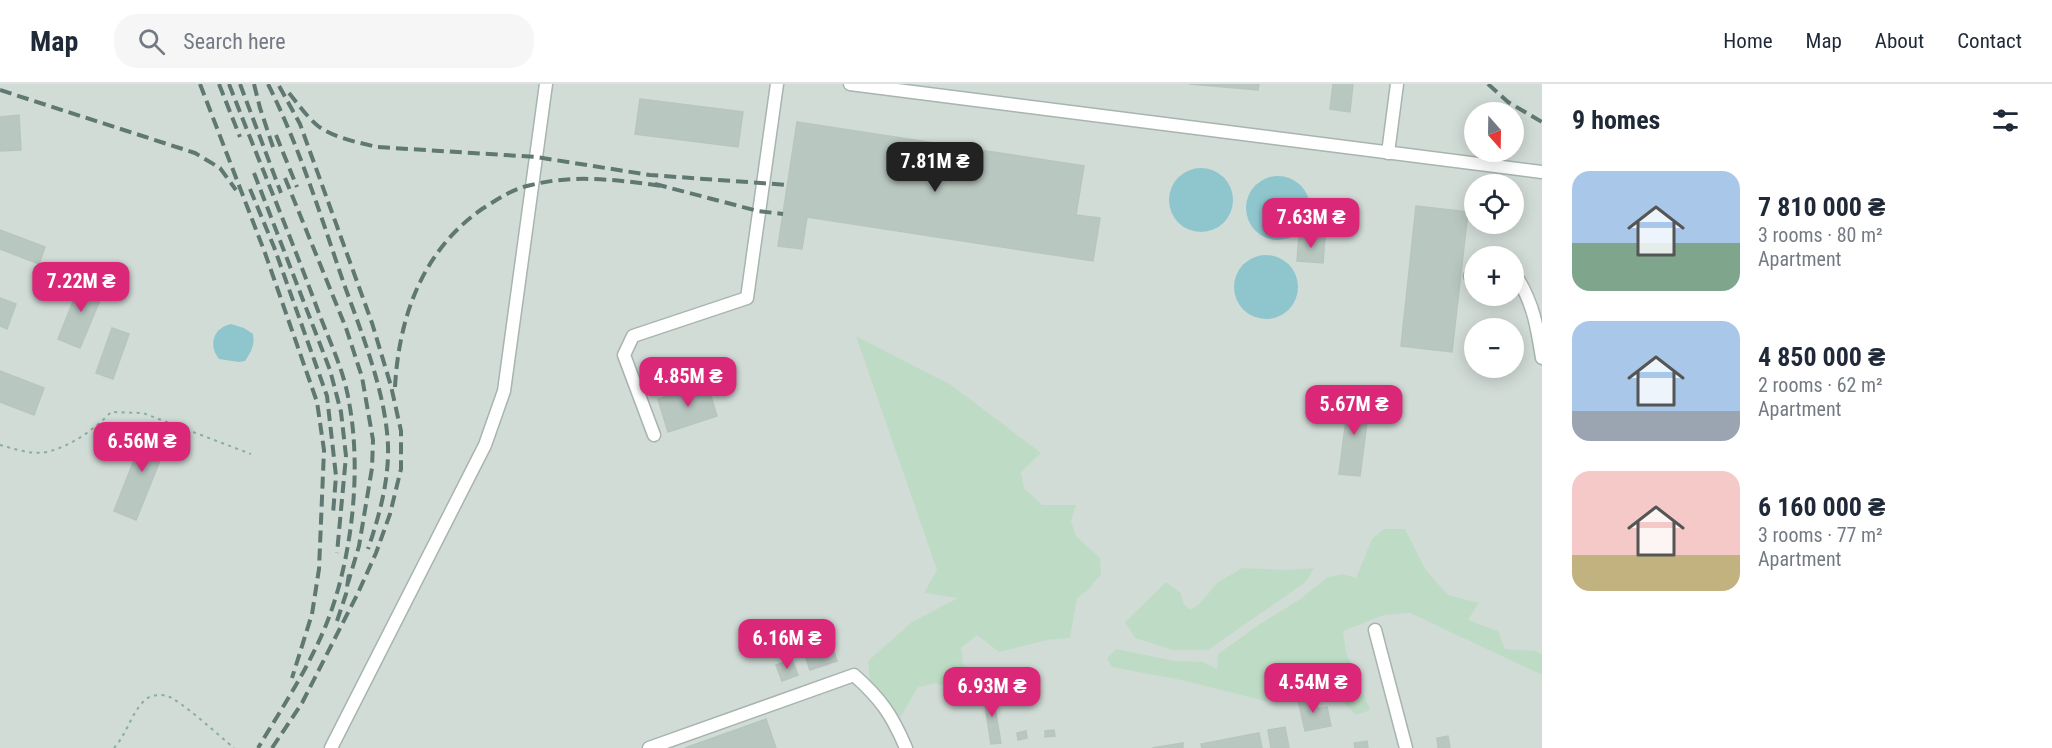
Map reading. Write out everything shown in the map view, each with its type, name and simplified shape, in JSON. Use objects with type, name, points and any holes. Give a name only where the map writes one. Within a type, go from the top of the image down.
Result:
[{"type":"street","points":[[331,748],[485,445],[504,391],[546,84]]},
{"type":"street","points":[[654,435],[624,355],[633,336],[747,298],[777,84]]},
{"type":"street","points":[[850,84],[1542,172]]},
{"type":"street","points":[[1388,153],[1397,84]]},
{"type":"street","points":[[1524,288],[1530,298],[1542,358]]},
{"type":"street","points":[[1375,630],[1406,748]]},
{"type":"street","points":[[650,748],[854,675],[871,690],[894,720],[906,748]]},
{"type":"path","points":[[0,445],[26,452],[46,452],[75,440],[96,427],[111,412],[143,413],[251,454]]},
{"type":"path","points":[[114,748],[122,739],[145,700],[152,696],[168,696],[234,748]]},
{"type":"shaded area","points":[[0,84],[1542,84],[1542,748],[0,748]]},
{"type":"green space","points":[[856,336],[951,385],[1041,453],[1021,472],[1024,488],[1042,505],[1076,505],[1071,521],[1076,536],[1100,558],[1101,574],[1087,591],[1077,598],[1070,638],[1047,640],[999,652],[977,635],[961,648],[963,663],[969,677],[967,684],[954,690],[936,683],[918,687],[900,718],[870,681],[868,661],[912,622],[958,598],[924,593],[937,570]]},
{"type":"green space","points":[[1384,529],[1405,529],[1425,569],[1448,595],[1479,603],[1468,620],[1498,631],[1505,649],[1536,651],[1542,655],[1542,675],[1410,613],[1384,615],[1343,631],[1346,652],[1370,710],[1356,715],[1327,686],[1293,687],[1265,701],[1181,680],[1112,667],[1107,658],[1116,649],[1175,661],[1203,662],[1217,669],[1218,654],[1299,600],[1328,577],[1343,574],[1356,578],[1372,539]]},
{"type":"green space","points":[[1242,568],[1286,570],[1314,568],[1306,582],[1208,650],[1172,650],[1135,638],[1125,622],[1166,582],[1181,593],[1184,605],[1191,610],[1218,582]]},
{"type":"water","points":[[1195,168],[1207,168],[1224,177],[1231,188],[1233,200],[1231,212],[1224,223],[1207,232],[1195,232],[1183,227],[1174,218],[1169,206],[1169,194],[1174,182],[1183,173]]},
{"type":"water","points":[[1272,176],[1284,176],[1301,185],[1308,196],[1310,208],[1308,220],[1301,231],[1284,240],[1272,240],[1260,235],[1251,226],[1246,214],[1246,202],[1251,190],[1260,181]]},
{"type":"water","points":[[1260,255],[1272,255],[1289,264],[1296,275],[1298,287],[1296,299],[1289,310],[1272,319],[1260,319],[1248,314],[1239,305],[1234,293],[1234,281],[1239,269],[1248,260]]},
{"type":"water","points":[[231,324],[253,334],[252,348],[245,361],[219,359],[216,354],[213,343],[216,333]]},
{"type":"building","points":[[1189,84],[1259,84],[1258,90]]},
{"type":"building","points":[[1333,84],[1353,84],[1350,112],[1330,109]]},
{"type":"building","points":[[640,99],[743,112],[738,147],[635,134]]},
{"type":"building","points":[[19,115],[21,150],[0,151],[0,117]]},
{"type":"building","points":[[797,122],[1084,166],[1076,215],[1100,218],[1093,261],[807,217],[802,249],[778,246]]},
{"type":"building","points":[[1416,206],[1464,212],[1465,234],[1452,352],[1401,346]]},
{"type":"building","points":[[0,230],[45,247],[39,264],[0,249]]},
{"type":"building","points":[[1299,235],[1325,236],[1323,263],[1297,261]]},
{"type":"building","points":[[82,279],[105,288],[80,348],[58,339]]},
{"type":"building","points":[[0,298],[16,304],[7,329],[0,326]]},
{"type":"building","points":[[112,328],[129,334],[113,379],[96,373]]},
{"type":"building","points":[[0,371],[44,388],[34,415],[0,402]]},
{"type":"building","points":[[707,383],[717,416],[668,432],[658,399]]},
{"type":"building","points":[[1349,396],[1370,399],[1360,476],[1339,474]]},
{"type":"building","points":[[147,427],[170,436],[136,520],[114,511]]},
{"type":"building","points":[[833,649],[837,661],[810,670],[806,658]]},
{"type":"building","points":[[792,659],[798,675],[782,681],[776,665]]},
{"type":"building","points":[[1024,674],[1031,692],[1016,697],[1010,679]]},
{"type":"building","points":[[992,690],[1001,743],[991,744],[983,692]]},
{"type":"building","points":[[1315,696],[1318,709],[1327,707],[1331,726],[1305,731],[1298,699]]},
{"type":"building","points":[[766,719],[776,748],[685,748]]},
{"type":"building","points":[[1285,727],[1289,748],[1271,748],[1268,730]]},
{"type":"building","points":[[1054,730],[1055,736],[1045,737],[1045,731]]},
{"type":"building","points":[[1026,731],[1027,738],[1018,740],[1017,733]]},
{"type":"building","points":[[1259,733],[1262,748],[1202,748],[1201,744]]},
{"type":"building","points":[[1448,736],[1450,748],[1438,748],[1437,738]]},
{"type":"building","points":[[1367,741],[1368,748],[1355,748],[1354,743]]},
{"type":"building","points":[[1183,743],[1183,748],[1152,748]]},
{"type":"railway","points":[[200,84],[265,253],[317,402],[324,450],[319,569],[312,614],[292,678]]},
{"type":"railway","points":[[219,84],[240,137]]},
{"type":"railway","points":[[229,84],[340,366],[349,402],[355,457],[348,544],[335,600],[311,657],[258,748]]},
{"type":"railway","points":[[240,84],[281,193]]},
{"type":"railway","points":[[254,84],[273,147]]},
{"type":"railway","points":[[268,84],[280,108],[309,183],[365,343],[383,405],[388,446],[387,472],[379,512],[368,549]]},
{"type":"railway","points":[[272,748],[302,703],[358,593],[390,514],[401,469],[401,431],[391,386],[372,323],[300,124],[278,84]]},
{"type":"railway","points":[[1488,84],[1508,102],[1542,122]]},
{"type":"railway","points":[[0,90],[195,153],[220,168],[236,190]]},
{"type":"railway","points":[[289,93],[310,119],[324,130],[346,139],[377,147],[536,157],[650,175],[788,185]]},
{"type":"railway","points":[[276,135],[297,187]]},
{"type":"railway","points":[[254,173],[330,370],[341,412],[346,456],[337,553]]},
{"type":"railway","points":[[285,178],[346,328],[362,377],[373,440],[372,468],[359,546],[348,583]]},
{"type":"railway","points":[[395,387],[397,361],[408,311],[429,265],[461,226],[482,209],[518,189],[547,182],[596,179],[662,186]]},
{"type":"railway","points":[[655,184],[758,211],[783,214]]},
{"type":"railway","points":[[250,189],[274,247],[327,396],[336,476],[333,514]]},
{"type":"railway","points":[[337,621],[346,594],[349,574]]}]
